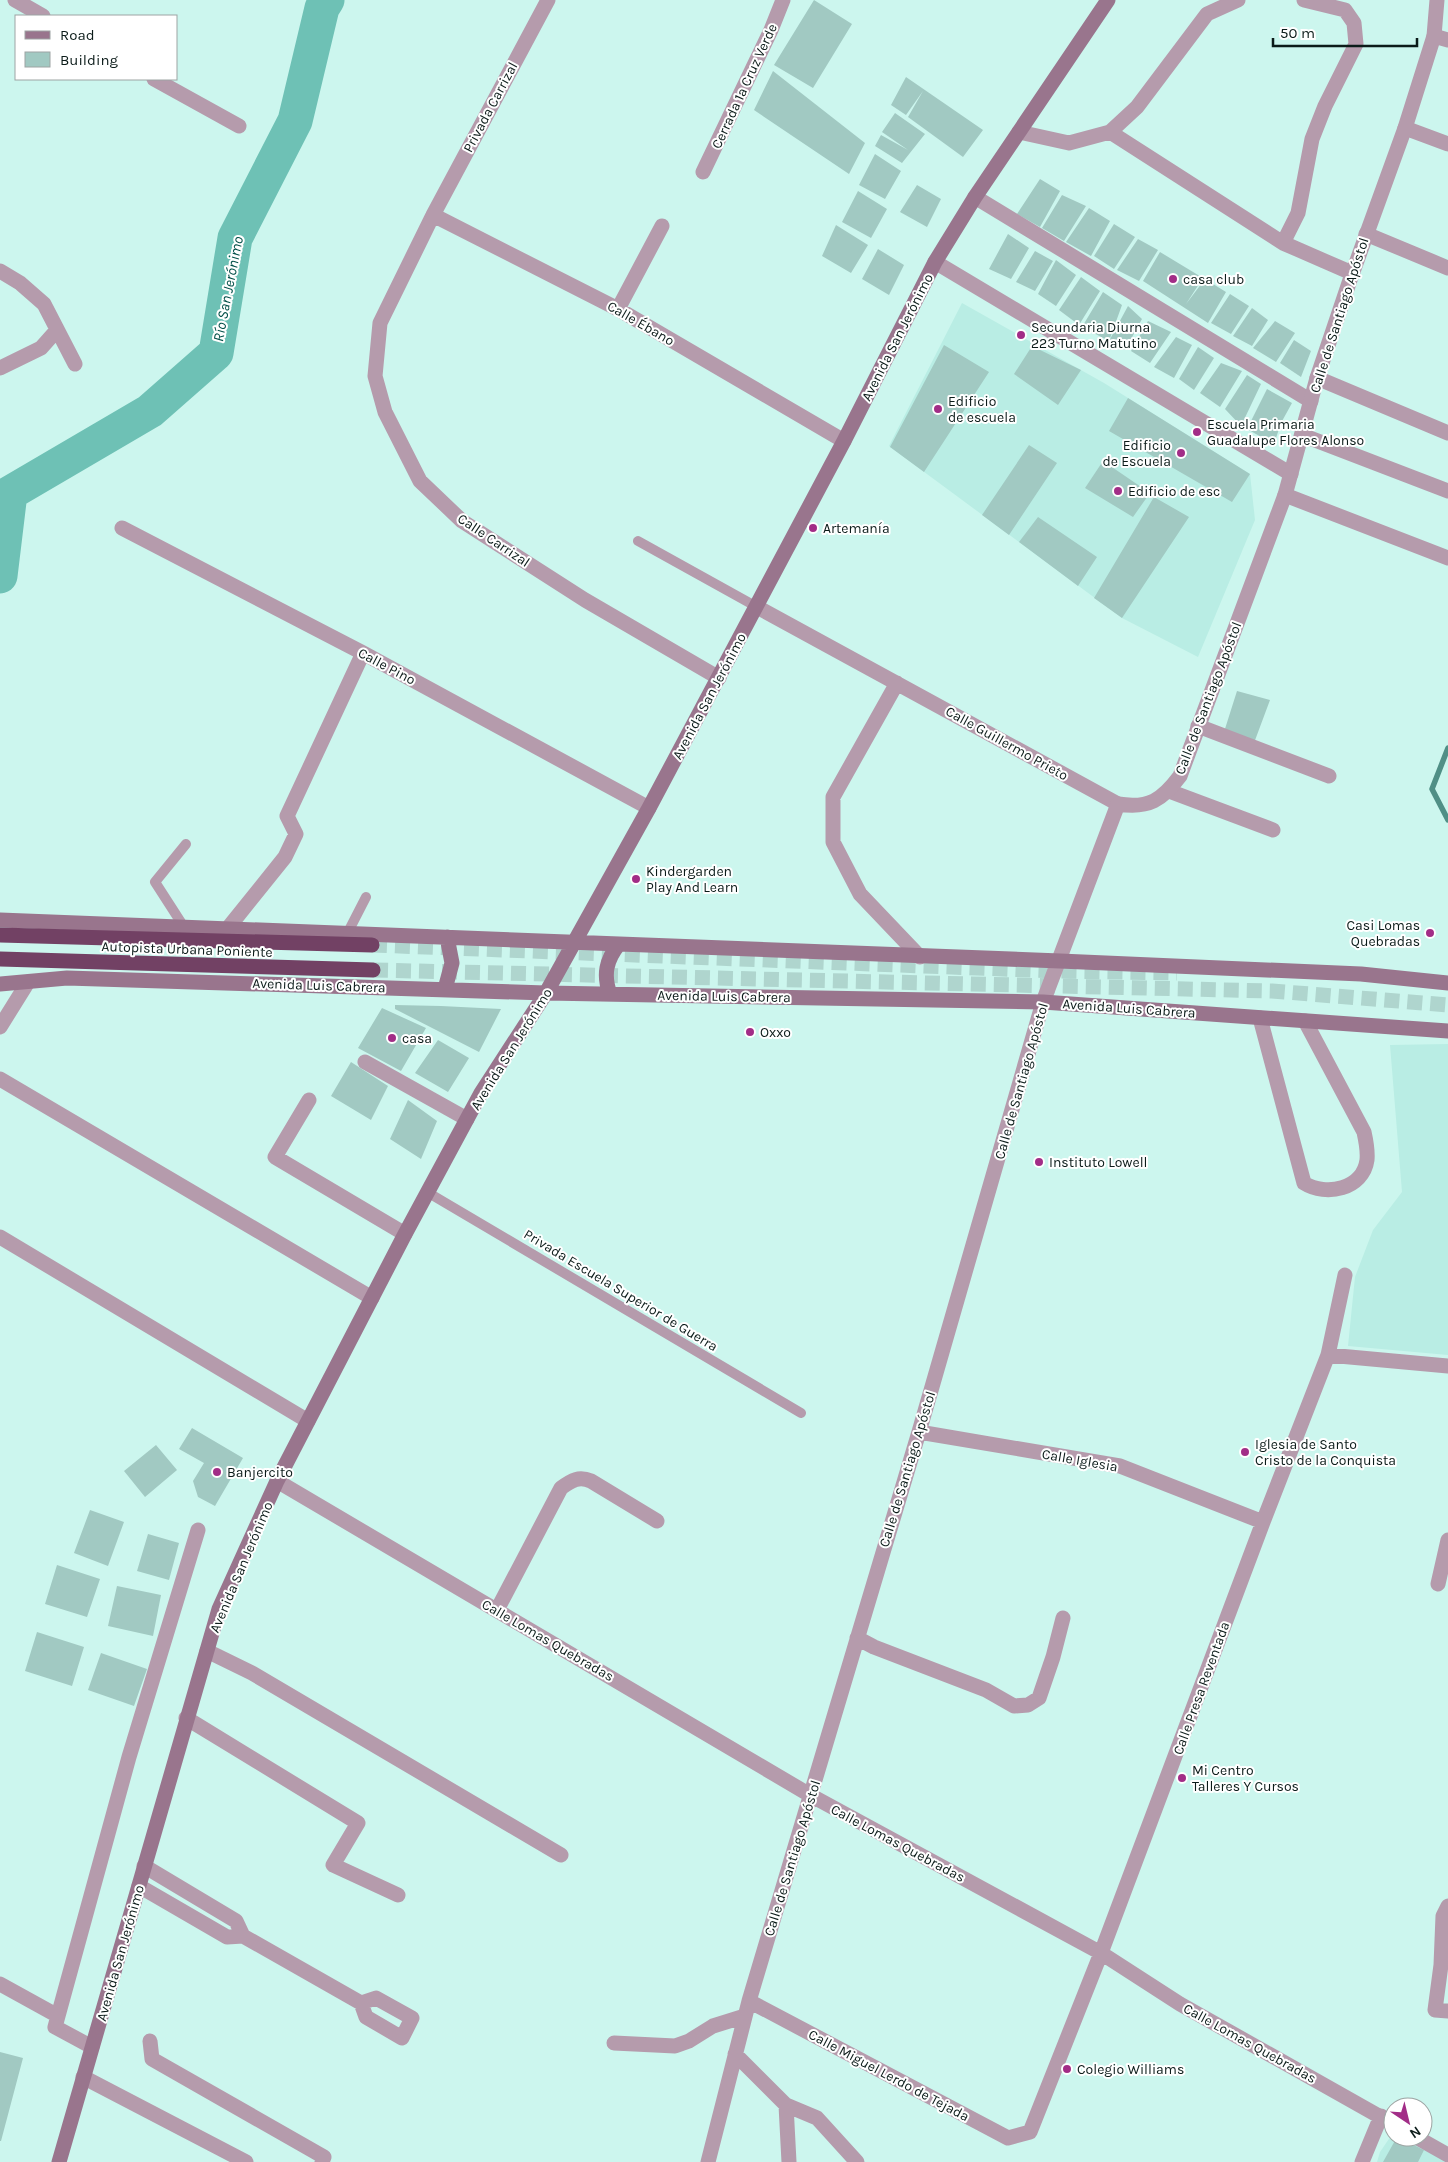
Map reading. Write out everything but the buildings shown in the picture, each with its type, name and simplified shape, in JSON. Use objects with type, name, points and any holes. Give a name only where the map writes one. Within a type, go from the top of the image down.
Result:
[{"type":"highway","name":"Autopista Urbana Poniente","points":[[0,935],[372,945]]},
{"type":"highway","name":"Autopista Urbana Poniente","points":[[0,959],[374,970]]},
{"type":"main road","name":"Avenida San Jerónimo","points":[[59,2162],[106,2005],[186,1718],[219,1610],[277,1481],[467,1119],[546,993],[649,808],[844,441],[935,262],[975,197],[1108,0]]},
{"type":"main road","points":[[0,920],[1361,974],[1448,983]]},
{"type":"main road","points":[[445,989],[452,963],[448,937]]},
{"type":"main road","points":[[610,994],[607,986],[607,968],[609,960],[619,944]]},
{"type":"main road","name":"Avenida Luis Cabrera","points":[[0,984],[67,978],[546,993],[1043,1002],[1448,1031]]},
{"type":"street","points":[[15,0],[41,15]]},
{"type":"street","name":"Privada Carrizal","points":[[433,214],[548,0]]},
{"type":"street","name":"Cerrada 1ª Cruz Verde","points":[[703,172],[771,30],[783,0]]},
{"type":"street","points":[[1019,132],[1069,143],[1110,132],[1137,107],[1207,14],[1238,0]]},
{"type":"street","points":[[1283,243],[1298,213],[1312,139],[1325,106],[1356,44],[1354,23],[1345,10],[1304,0]]},
{"type":"street","name":"Calle de Santiago Apóstol","points":[[708,2162],[749,2001],[919,1432],[1043,1002],[1118,804],[1135,807],[1153,802],[1169,791],[1180,776],[1285,495],[1317,378],[1352,273],[1405,128],[1441,38],[1437,0]]},
{"type":"street","points":[[156,80],[239,126]]},
{"type":"street","points":[[1405,128],[1448,144]]},
{"type":"street","points":[[1110,132],[1283,243],[1352,273]]},
{"type":"street","points":[[975,197],[1311,401]]},
{"type":"street","name":"Calle Ébano","points":[[433,214],[618,309],[844,441]]},
{"type":"street","name":"Calle Carrizal","points":[[433,214],[380,323],[375,376],[385,412],[420,481],[462,521],[585,600],[719,678]]},
{"type":"street","points":[[618,309],[662,226]]},
{"type":"street","points":[[1366,234],[1448,268]]},
{"type":"street","points":[[935,262],[1291,474]]},
{"type":"street","points":[[0,272],[20,283],[44,304],[75,364]]},
{"type":"street","points":[[0,368],[41,348],[57,330]]},
{"type":"street","points":[[1317,378],[1448,433]]},
{"type":"street","points":[[1302,435],[1448,491]]},
{"type":"street","points":[[1285,495],[1448,558]]},
{"type":"street","name":"Calle Pino","points":[[122,528],[363,653],[649,808]]},
{"type":"street","name":"Calle Guillermo Prieto","points":[[757,607],[1118,804]]},
{"type":"street","points":[[228,928],[285,857],[289,849],[296,834],[287,816],[363,653]]},
{"type":"street","points":[[897,683],[833,797],[833,842],[860,894],[920,957]]},
{"type":"street","points":[[1198,726],[1329,776]]},
{"type":"street","points":[[1169,791],[1273,830]]},
{"type":"street","points":[[0,1026],[28,982]]},
{"type":"street","points":[[1260,1018],[1304,1183],[1313,1189],[1329,1191],[1343,1189],[1359,1176],[1366,1162],[1367,1146],[1364,1132],[1305,1021]]},
{"type":"street","points":[[365,1062],[467,1119]]},
{"type":"street","points":[[0,1079],[372,1298]]},
{"type":"street","points":[[309,1100],[275,1157],[405,1234]]},
{"type":"street","points":[[0,1237],[308,1422]]},
{"type":"street","name":"Calle Presa Reventada","points":[[1030,2132],[1101,1953],[1263,1522],[1328,1355],[1345,1275]]},
{"type":"street","points":[[1328,1355],[1448,1366]]},
{"type":"street","name":"Calle Iglesia","points":[[919,1432],[1120,1466],[1263,1522]]},
{"type":"street","points":[[497,1610],[561,1488],[571,1481],[582,1477],[592,1480],[657,1521]]},
{"type":"street","name":"Calle Lomas Quebradas","points":[[277,1481],[810,1795],[1101,1953],[1180,2004],[1383,2118]]},
{"type":"street","points":[[56,2021],[129,1757],[198,1530]]},
{"type":"street","points":[[1438,1584],[1448,1540]]},
{"type":"street","points":[[857,1638],[874,1647],[986,1690],[1014,1706],[1028,1705],[1039,1698],[1053,1657],[1063,1618]]},
{"type":"street","points":[[207,1651],[252,1673],[562,1856]]},
{"type":"street","points":[[186,1718],[358,1823],[333,1865],[398,1895]]},
{"type":"street","points":[[144,1866],[236,1921],[243,1936],[361,2003]]},
{"type":"street","points":[[139,1886],[227,1938],[243,1936]]},
{"type":"street","points":[[1441,2010],[1444,1916],[1448,1906]]},
{"type":"street","points":[[0,1984],[56,2021],[92,2048]]},
{"type":"street","name":"Calle Miguel Lerdo de Tejada","points":[[749,2001],[1008,2138],[1030,2132]]},
{"type":"street","points":[[614,2043],[675,2046],[689,2041],[713,2026],[745,2016]]},
{"type":"street","points":[[150,2041],[152,2059],[324,2157],[322,2162]]},
{"type":"street","points":[[735,2054],[786,2105],[817,2118],[856,2162]]},
{"type":"street","points":[[83,2077],[246,2162]]},
{"type":"street","points":[[786,2105],[789,2162]]},
{"type":"street","points":[[1362,2162],[1383,2127]]},
{"type":"street","points":[[1433,2147],[1448,2155]]},
{"type":"lane","points":[[638,541],[757,607]]},
{"type":"lane","points":[[184,926],[155,882],[186,844]]},
{"type":"lane","points":[[348,934],[366,897]]},
{"type":"lane","name":"Privada Escuela Superior de Guerra","points":[[427,1192],[801,1413]]},
{"type":"shaded area","points":[[962,303],[1104,383],[1250,474],[1255,520],[1198,657],[1122,618],[889,446]]},
{"type":"shaded area","points":[[1448,1044],[1448,1355],[1348,1346],[1355,1277],[1373,1230],[1402,1192],[1390,1045]]},
{"type":"shaded area","points":[[1383,2147],[1425,2147],[1448,2162],[1377,2162]]},
{"type":"waterway","name":"Río San Jerónimo","points":[[0,576],[10,493],[150,411],[216,353],[235,238],[295,121],[322,8],[327,0]]},
{"type":"waterway","points":[[1448,748],[1432,789],[1448,820]]},
{"type":"tunnel","points":[[372,945],[1056,971],[1177,973]]},
{"type":"tunnel","points":[[373,970],[1272,991],[1448,1005]]},
{"type":"place","name":"casa club","points":[[1173,279]]},
{"type":"place","name":"Secundaria Diurna 223 Turno Matutino","points":[[1021,335]]},
{"type":"place","name":"Edificio de escuela","points":[[938,409]]},
{"type":"place","name":"Escuela Primaria Guadalupe Flores Alonso","points":[[1197,432]]},
{"type":"place","name":"Edificio de Escuela","points":[[1181,453]]},
{"type":"place","name":"Edificio de esc","points":[[1118,491]]},
{"type":"place","name":"Artemanía","points":[[813,528]]},
{"type":"place","name":"Kindergarden Play And Learn","points":[[636,879]]},
{"type":"place","name":"Casi Lomas Quebradas","points":[[1430,933]]},
{"type":"place","name":"Oxxo","points":[[750,1032]]},
{"type":"place","name":"casa","points":[[392,1038]]},
{"type":"place","name":"Instituto Lowell","points":[[1039,1162]]},
{"type":"place","name":"Iglesia de Santo Cristo de la Conquista","points":[[1245,1452]]},
{"type":"place","name":"Banjercito","points":[[217,1472]]},
{"type":"place","name":"Mi Centro Talleres Y Cursos","points":[[1182,1778]]},
{"type":"place","name":"Colegio Williams","points":[[1067,2069]]}]
